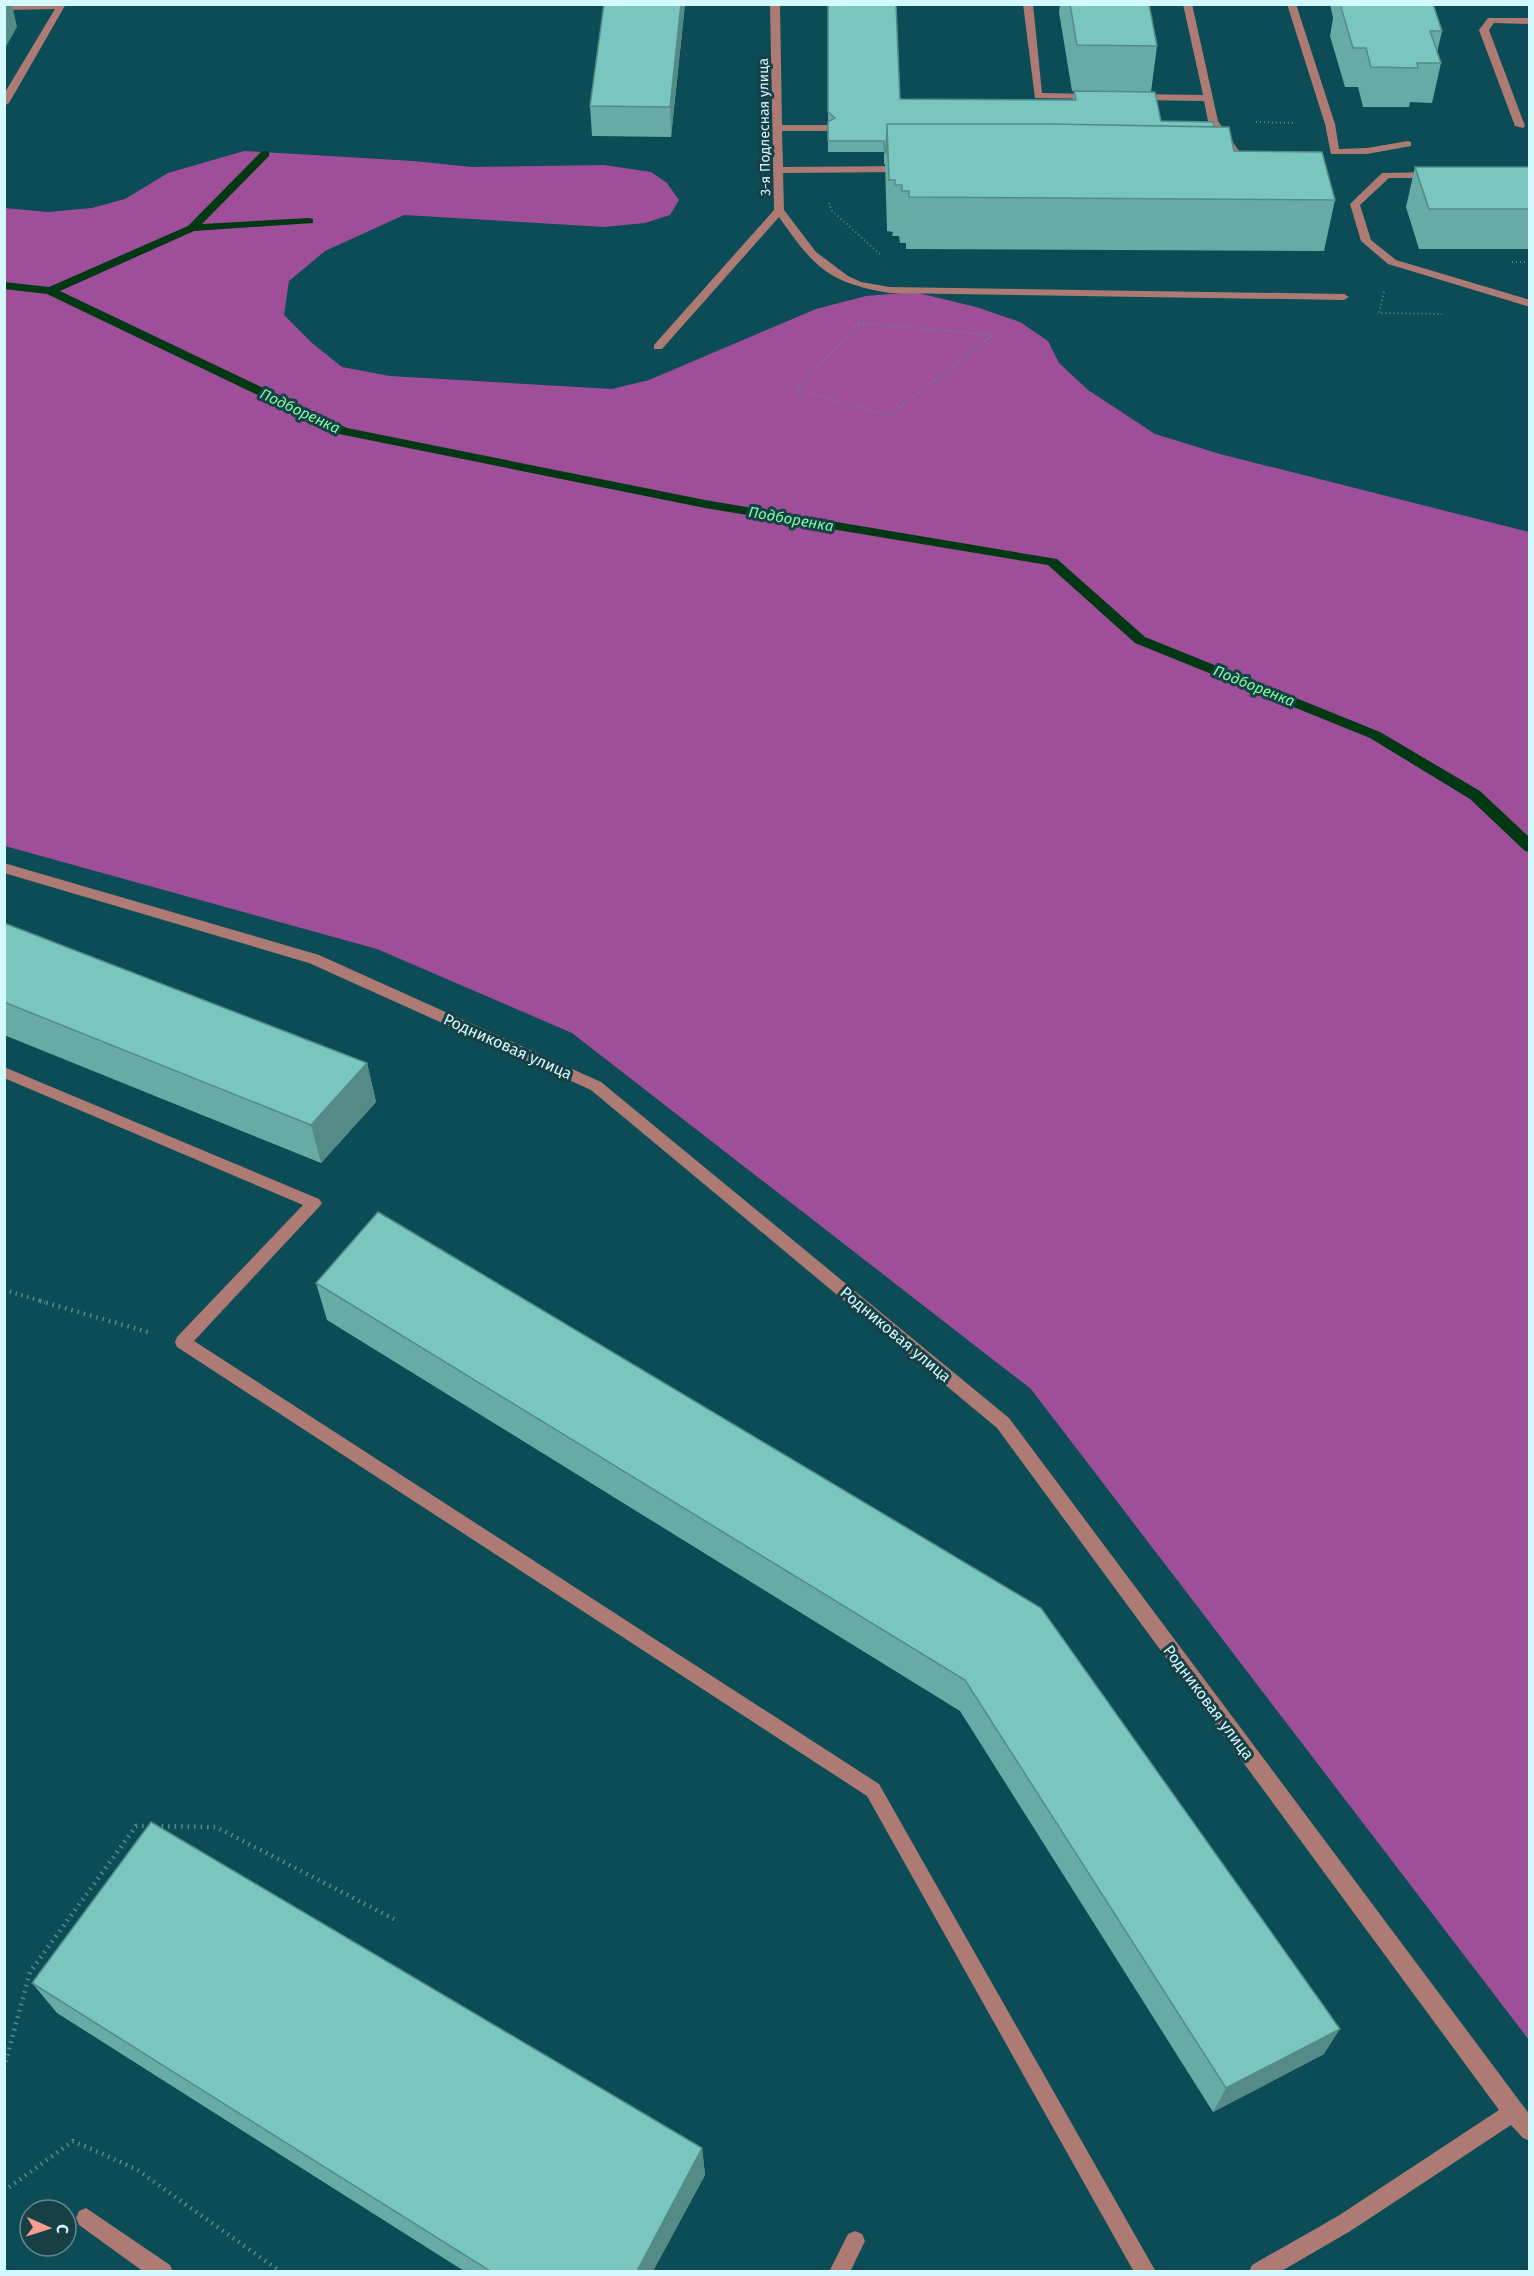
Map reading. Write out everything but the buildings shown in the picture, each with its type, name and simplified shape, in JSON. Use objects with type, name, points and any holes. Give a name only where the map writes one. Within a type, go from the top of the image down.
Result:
[{"type":"street","name":"3-я Подлесная улица","points":[[657,347],[779,210],[776,4]]},
{"type":"street","points":[[1028,4],[1038,96],[1106,97]]},
{"type":"street","points":[[1187,4],[1214,121],[1250,173],[1239,173]]},
{"type":"street","points":[[1291,4],[1330,124],[1335,152],[1367,151],[1407,144]]},
{"type":"street","points":[[4,7],[62,5]]},
{"type":"street","points":[[4,104],[62,5]]},
{"type":"street","points":[[1520,126],[1484,30],[1491,20],[1530,21]]},
{"type":"street","points":[[1129,97],[1208,98]]},
{"type":"street","points":[[777,128],[828,128]]},
{"type":"street","points":[[778,170],[917,170]]},
{"type":"street","points":[[1446,175],[1386,174],[1355,204],[1366,241],[1392,262],[1530,304]]},
{"type":"street","points":[[779,210],[806,248],[828,268],[856,283],[890,290],[1344,297]]},
{"type":"street","name":"Родниковая улица","points":[[4,867],[314,959],[596,1086],[1003,1423],[1513,2112],[1530,2131]]},
{"type":"street","points":[[4,1072],[314,1203],[183,1342],[873,1790],[1146,2271]]},
{"type":"street","points":[[1259,2271],[1345,2223],[1513,2112]]},
{"type":"street","points":[[86,2218],[164,2271]]},
{"type":"street","points":[[839,2271],[855,2241]]},
{"type":"path","points":[[1214,121],[1330,124]]},
{"type":"path","points":[[859,323],[993,335],[890,415],[796,390],[890,290]]},
{"type":"path","points":[[4,1290],[183,1342]]},
{"type":"path","points":[[4,2068],[30,1972],[136,1826],[216,1827],[394,1919]]},
{"type":"path","points":[[4,2191],[73,2141],[136,2169],[281,2271]]},
{"type":"shaded area","points":[[244,151],[413,161],[472,167],[604,165],[651,172],[667,183],[679,200],[670,215],[645,223],[604,227],[404,215],[325,251],[289,281],[284,315],[312,343],[342,367],[390,376],[612,389],[649,380],[816,309],[866,296],[914,292],[976,307],[1020,322],[1048,341],[1059,363],[1088,390],[1155,434],[1220,454],[1529,532],[1529,2040],[1031,1389],[572,1033],[377,949],[5,846],[4,208],[48,212],[92,208],[125,199],[168,173]]},
{"type":"waterway","points":[[192,228],[265,154]]},
{"type":"waterway","points":[[192,228],[309,221]]},
{"type":"waterway","points":[[50,291],[192,228]]},
{"type":"waterway","name":"Подборенка","points":[[4,285],[50,291]]},
{"type":"waterway","name":"Подборенка","points":[[50,291],[343,431],[705,504],[1052,562],[1140,640],[1375,735],[1475,795],[1530,847]]}]
